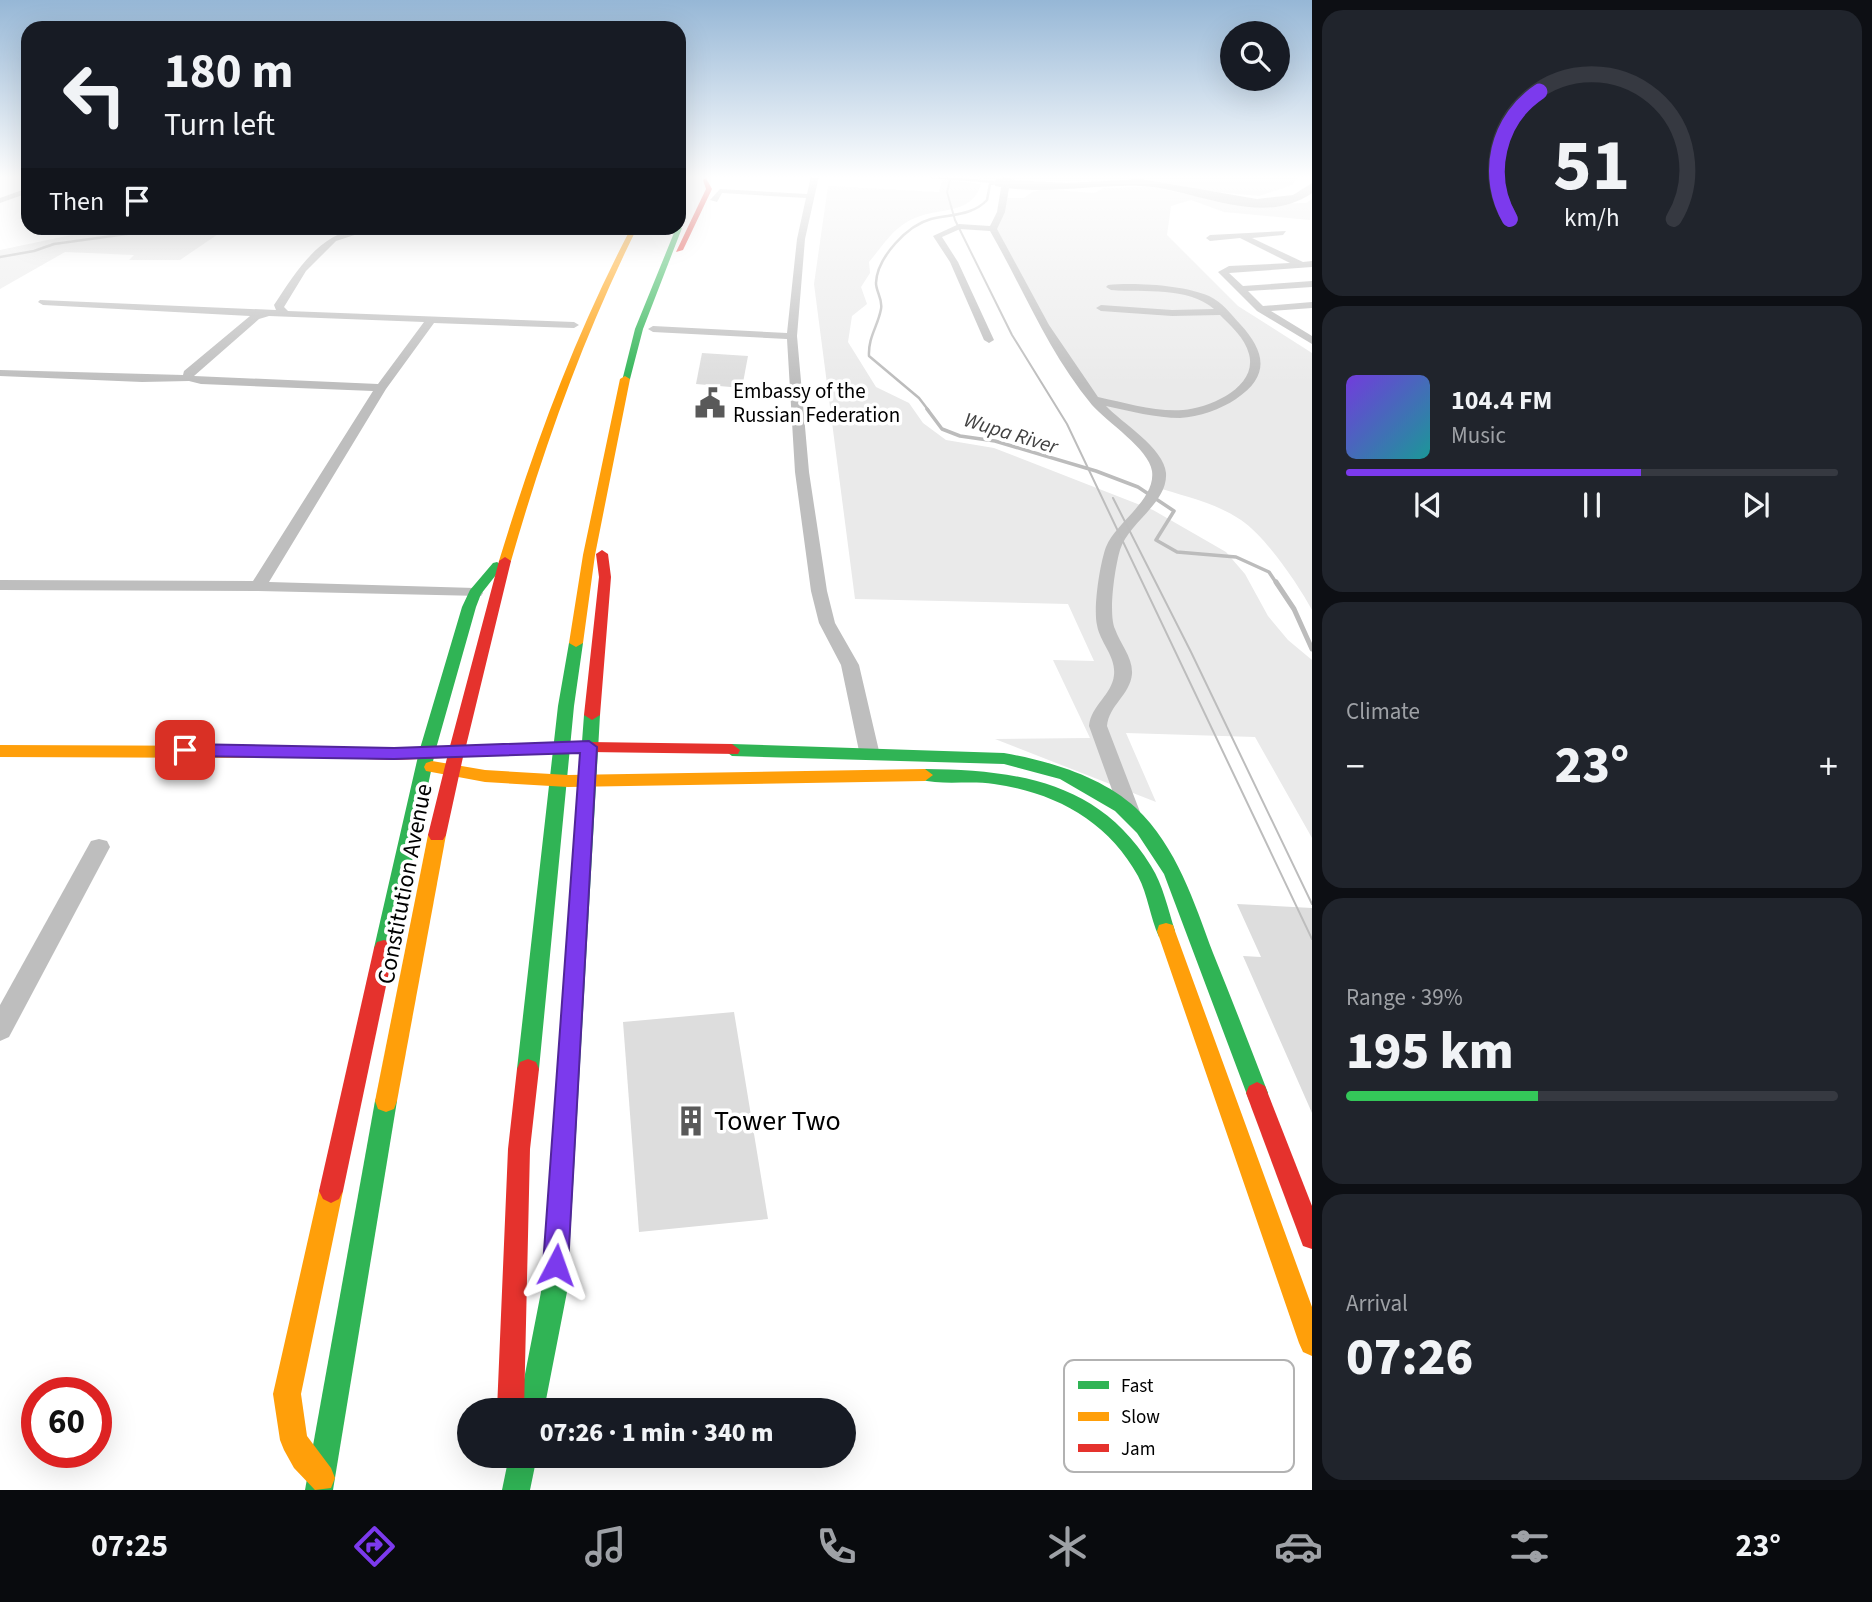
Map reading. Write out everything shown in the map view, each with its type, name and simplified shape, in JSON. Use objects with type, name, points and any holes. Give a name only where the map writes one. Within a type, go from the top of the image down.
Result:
[{"type":"main road","points":[[570,371],[574,325],[643,246]]},
{"type":"main road","name":"Constitution Avenue","points":[[320,1484],[435,839],[466,706],[524,490],[585,326],[644,246]]},
{"type":"main road","name":"Constitution Avenue","points":[[510,1398],[519,1149],[566,706],[596,512],[622,388],[639,329],[651,246]]},
{"type":"main road","points":[[622,388],[639,368],[653,329],[652,246]]},
{"type":"main road","points":[[533,1398],[554,1292],[589,747],[605,577],[596,512]]},
{"type":"main road","points":[[320,1484],[299,1456],[289,1425],[287,1394],[426,759],[475,593],[506,555]]},
{"type":"main road","points":[[426,759],[589,747],[869,751],[1022,760],[1054,769],[1092,787],[1130,812],[1153,839],[1173,873],[1312,1237]]},
{"type":"main road","points":[[0,751],[158,750],[394,754],[426,759],[469,773],[587,781],[871,775],[987,776],[1050,789],[1078,802],[1104,821],[1144,872],[1312,1343]]},
{"type":"main road","points":[[506,1490],[507,1468]]},
{"type":"main road","points":[[516,1490],[521,1468]]},
{"type":"street","points":[[284,312],[279,305],[318,253],[327,246]]},
{"type":"street","points":[[800,246],[792,336],[802,472],[819,591],[827,623],[850,665],[869,751]]},
{"type":"street","points":[[943,246],[954,262],[989,340]]},
{"type":"street","points":[[1002,246],[1065,361],[1094,400],[1153,458],[1159,472],[1155,487],[1142,508],[1124,528],[1112,550],[1103,621],[1122,663],[1123,674],[1121,684],[1098,716],[1098,726],[1130,812]]},
{"type":"street","points":[[1264,246],[1307,264]]},
{"type":"street","points":[[1307,264],[1223,270],[1259,310],[1312,341]]},
{"type":"street","points":[[1240,289],[1312,284]]},
{"type":"street","points":[[1094,400],[1184,414],[1241,392],[1256,368],[1255,352],[1246,334],[1206,299],[1193,295],[1111,287]]},
{"type":"street","points":[[43,302],[262,314],[284,312],[574,325]]},
{"type":"street","points":[[1259,310],[1312,305]]},
{"type":"street","points":[[1101,308],[1172,313],[1240,312]]},
{"type":"street","points":[[189,378],[188,373],[262,314]]},
{"type":"street","points":[[258,586],[381,388],[432,318]]},
{"type":"street","points":[[653,329],[792,336]]},
{"type":"street","points":[[0,373],[142,380],[189,378],[381,388]]},
{"type":"street","points":[[0,585],[258,586],[475,593]]},
{"type":"street","points":[[0,1030],[99,847]]},
{"type":"shaded area","points":[[21,246],[201,246],[180,260],[129,260],[134,255],[65,252],[0,289],[0,250]]},
{"type":"shaded area","points":[[819,246],[882,246],[869,262],[870,273],[861,287],[867,304],[852,316],[848,342],[876,387],[909,403],[923,423],[946,440],[994,448],[1153,510],[1226,552],[1245,574],[1268,616],[1288,640],[1312,660],[1312,838],[1255,737],[1126,733],[1156,802],[995,739],[1090,738],[1053,660],[1094,661],[1068,604],[855,599],[814,284]]},
{"type":"shaded area","points":[[1004,246],[1178,246],[1238,306],[1312,353],[1312,610],[1271,549],[1241,520],[1210,504],[1155,487],[1159,472],[1138,442],[1065,361]]},
{"type":"building","points":[[702,353],[748,356],[742,388],[696,384]]},
{"type":"building","points":[[1237,904],[1312,908],[1312,1113],[1243,956],[1261,957]]},
{"type":"building","name":"Tower Two","points":[[734,1012],[768,1219],[639,1232],[623,1022]]},
{"type":"waterway","points":[[0,257],[50,246]]},
{"type":"waterway","name":"Wupa River","points":[[894,246],[878,273],[876,286],[881,309],[870,343],[869,356],[919,398],[929,411]]},
{"type":"waterway","name":"Wupa River","points":[[927,409],[942,429],[960,436],[995,441],[1096,471],[1138,487],[1174,511],[1156,540],[1177,552],[1236,557],[1269,572],[1277,584]]},
{"type":"waterway","name":"Wupa River","points":[[1276,582],[1294,609],[1312,649]]},
{"type":"tram line","points":[[968,246],[1012,335],[1067,424],[1312,939]]},
{"type":"tram line","points":[[1113,498],[1191,652],[1312,904]]},
{"type":"traffic: fast","points":[[625,379],[639,329],[672,246]]},
{"type":"traffic: fast","points":[[384,948],[427,752],[469,607],[475,593],[497,566]]},
{"type":"traffic: fast","points":[[528,1069],[566,706],[576,643]]},
{"type":"traffic: fast","points":[[533,1398],[554,1292],[592,715]]},
{"type":"traffic: fast","points":[[732,750],[1004,758],[1066,775],[1121,806],[1143,828],[1173,873],[1257,1093]]},
{"type":"traffic: fast","points":[[925,775],[991,777],[1021,782],[1075,801],[1100,818],[1123,841],[1144,870],[1166,931]]},
{"type":"traffic: fast","points":[[319,1490],[386,1101]]},
{"type":"traffic: fast","points":[[516,1490],[521,1468]]},
{"type":"traffic: slow","points":[[505,561],[531,475],[577,349],[625,246]]},
{"type":"traffic: slow","points":[[576,643],[589,555],[625,379]]},
{"type":"traffic: slow","points":[[0,751],[287,752]]},
{"type":"traffic: slow","points":[[432,767],[485,776],[568,781],[925,775]]},
{"type":"traffic: slow","points":[[386,1101],[437,835]]},
{"type":"traffic: slow","points":[[1166,931],[1312,1343]]},
{"type":"traffic: slow","points":[[321,1478],[304,1458],[294,1440],[287,1394],[331,1191]]},
{"type":"traffic: jam","points":[[679,250],[681,246]]},
{"type":"traffic: jam","points":[[592,715],[605,577],[602,554]]},
{"type":"traffic: jam","points":[[437,835],[505,561]]},
{"type":"traffic: jam","points":[[287,752],[394,754],[589,747],[732,750]]},
{"type":"traffic: jam","points":[[331,1191],[384,948]]},
{"type":"traffic: jam","points":[[510,1398],[519,1149],[528,1069]]},
{"type":"traffic: jam","points":[[1257,1093],[1312,1237]]},
{"type":"place","name":"Embassy of the Russian Federation","points":[[710,403]]},
{"type":"place","name":"Tower Two","points":[[691,1121]]},
{"type":"route","points":[[185,750],[394,754],[589,747],[556,1265]]}]
